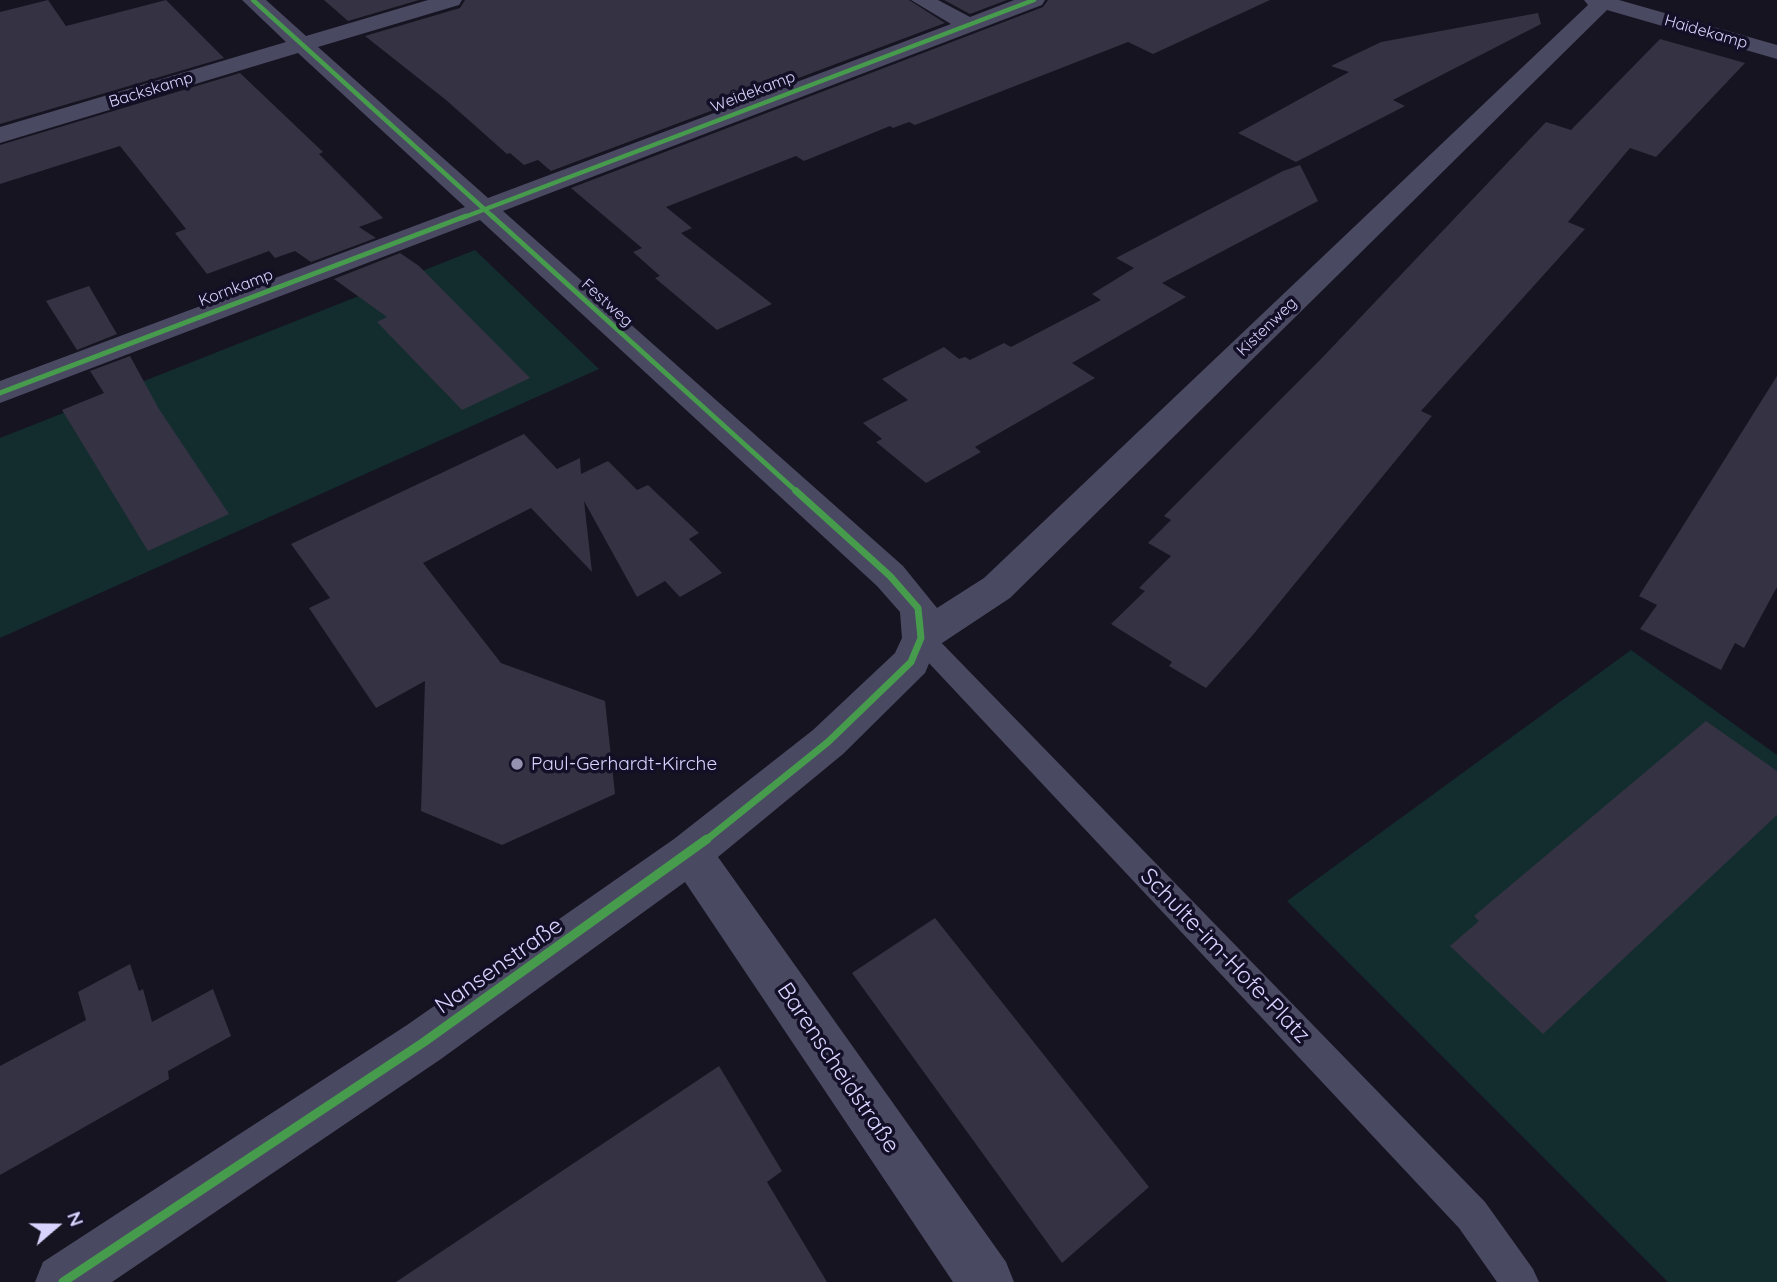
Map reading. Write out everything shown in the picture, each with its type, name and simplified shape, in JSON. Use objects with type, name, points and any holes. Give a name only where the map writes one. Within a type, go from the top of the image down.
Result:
[{"type":"street","name":"Festweg","points":[[253,0],[890,576],[918,608],[921,638]]},
{"type":"street","name":"Backskamp","points":[[0,135],[451,0]]},
{"type":"street","points":[[922,0],[969,24]]},
{"type":"street","name":"Weidekamp","points":[[482,209],[1034,0]]},
{"type":"street","name":"Haidekamp","points":[[1601,1],[1777,52]]},
{"type":"street","name":"Kistenweg","points":[[921,638],[997,588],[1601,1]]},
{"type":"street","name":"Kornkamp","points":[[0,393],[482,209]]},
{"type":"street","name":"Nansenstraße","points":[[62,1282],[424,1042],[691,853],[828,742],[911,662],[921,638]]},
{"type":"street","name":"Barenscheidstraße","points":[[691,853],[986,1282]]},
{"type":"lane","name":"Schulte-im-Hofe-Platz","points":[[921,638],[1472,1215],[1520,1282]]},
{"type":"green space","points":[[475,250],[599,369],[0,638],[0,438]]},
{"type":"green space","points":[[1631,650],[1777,755],[1777,1282],[1668,1282],[1287,901]]},
{"type":"building","points":[[48,0],[66,26],[166,0],[224,58],[0,124],[0,12]]},
{"type":"building","points":[[324,0],[419,0],[348,21]]},
{"type":"building","points":[[465,0],[909,0],[945,23],[551,171],[538,160],[524,165],[510,153],[507,154],[446,100],[365,36],[460,8]]},
{"type":"building","points":[[944,0],[1007,0],[970,14]]},
{"type":"building","points":[[1048,0],[1270,0],[1153,54],[1128,42],[915,125],[909,122],[893,128],[890,126],[804,161],[796,156],[666,207],[692,228],[681,233],[772,304],[717,330],[655,278],[660,276],[633,252],[642,248],[571,188],[1043,7]]},
{"type":"building","points":[[1538,13],[1541,24],[1393,100],[1405,106],[1296,162],[1238,133],[1349,72],[1331,66],[1381,42]]},
{"type":"building","points":[[1660,39],[1745,63],[1656,157],[1630,148],[1568,222],[1585,229],[1421,411],[1432,416],[1252,636],[1206,688],[1169,666],[1172,662],[1111,624],[1145,591],[1139,588],[1171,556],[1148,543],[1171,520],[1164,516],[1320,360],[1546,122],[1571,130]]},
{"type":"building","points":[[240,73],[323,152],[319,154],[383,218],[359,227],[376,238],[311,262],[295,251],[275,258],[269,251],[207,274],[175,233],[186,229],[120,146],[0,184],[0,145]]},
{"type":"building","points":[[1300,165],[1318,201],[1162,283],[1186,297],[1072,363],[1095,378],[975,447],[981,452],[926,483],[876,442],[882,439],[863,423],[908,400],[882,379],[944,347],[959,359],[965,357],[970,360],[1004,343],[1011,347],[1101,300],[1092,294],[1134,268],[1116,258],[1283,171]]},
{"type":"building","points":[[400,253],[419,266],[530,378],[462,410],[377,322],[387,317],[334,279]]},
{"type":"building","points":[[89,286],[117,334],[77,350],[46,301]]},
{"type":"building","points":[[130,356],[159,409],[229,514],[148,551],[62,410],[104,393],[90,371]]},
{"type":"building","points":[[1777,376],[1777,587],[1744,648],[1735,643],[1721,670],[1640,629],[1657,605],[1639,596]]},
{"type":"building","points":[[524,434],[557,469],[580,458],[581,474],[608,461],[637,490],[648,485],[699,533],[689,539],[722,573],[680,597],[665,581],[637,597],[584,501],[592,572],[531,508],[423,563],[501,663],[605,701],[615,794],[502,845],[421,811],[425,681],[376,708],[309,608],[330,598],[291,544]]},
{"type":"building","points":[[1706,721],[1777,771],[1777,815],[1543,1034],[1450,946],[1479,921],[1474,916]]},
{"type":"building","points":[[935,918],[1149,1187],[1062,1263],[852,973]]},
{"type":"building","points":[[130,964],[139,991],[143,989],[152,1022],[213,989],[231,1036],[168,1071],[169,1079],[0,1175],[0,1066],[86,1020],[78,992]]},
{"type":"building","points":[[719,1066],[782,1171],[767,1182],[827,1282],[396,1282]]},
{"type":"cycle path","points":[[63,1282],[424,1042],[690,853],[828,742],[911,662],[921,638],[918,608],[890,576],[253,0]]},
{"type":"cycle path","points":[[0,393],[1034,0]]},
{"type":"place","name":"Paul-Gerhardt-Kirche","points":[[517,764]]}]
